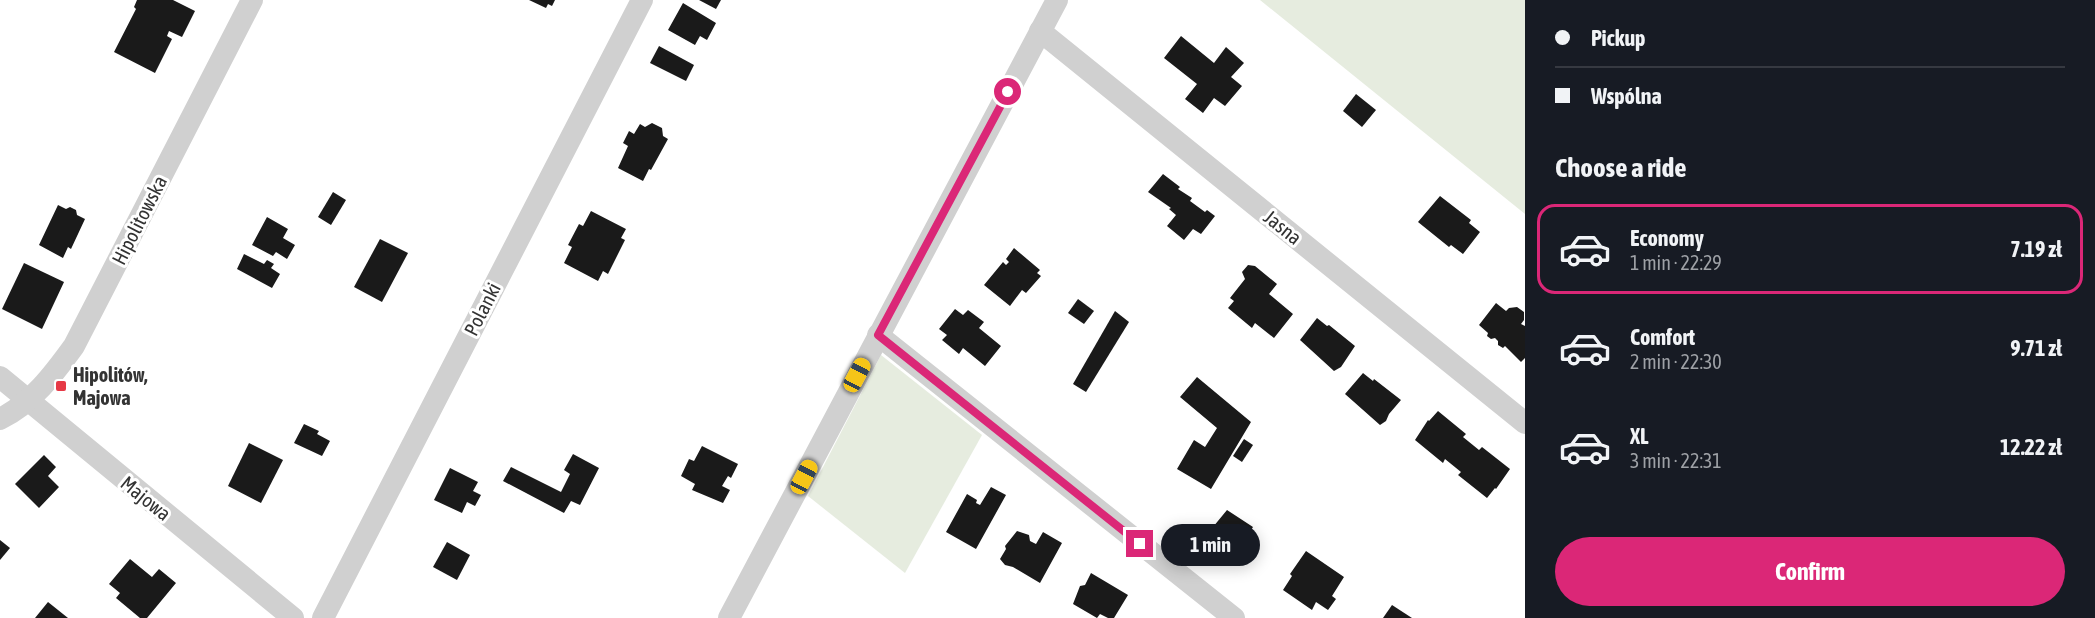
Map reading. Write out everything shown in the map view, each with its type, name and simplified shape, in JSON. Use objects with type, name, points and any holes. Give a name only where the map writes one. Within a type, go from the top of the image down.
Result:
[{"type":"street","name":"Hipolitowska","points":[[0,419],[29,401],[74,346],[252,0]]},
{"type":"street","name":"Polanki","points":[[323,618],[642,0]]},
{"type":"street","points":[[729,618],[1058,0]]},
{"type":"street","name":"Jasna","points":[[1040,31],[1525,423]]},
{"type":"street","points":[[878,335],[1234,618]]},
{"type":"street","name":"Majowa","points":[[0,377],[293,618]]},
{"type":"shaded area","points":[[1260,0],[1525,0],[1525,214]]},
{"type":"shaded area","points":[[881,355],[982,435],[905,573],[808,496]]},
{"type":"building","points":[[137,0],[173,0],[195,11],[182,37],[169,31],[167,36],[172,39],[155,73],[114,52],[136,9],[134,7]]},
{"type":"building","points":[[529,0],[555,0],[552,6],[548,4],[546,8]]},
{"type":"building","points":[[699,0],[721,0],[716,9]]},
{"type":"building","points":[[683,3],[716,23],[707,40],[700,36],[695,45],[668,30]]},
{"type":"building","points":[[1181,36],[1214,63],[1226,47],[1244,63],[1231,77],[1242,86],[1225,106],[1214,98],[1203,113],[1185,99],[1197,84],[1164,58]]},
{"type":"building","points":[[659,46],[694,65],[686,81],[650,63]]},
{"type":"building","points":[[1356,94],[1376,110],[1362,127],[1343,111]]},
{"type":"building","points":[[652,123],[662,128],[663,136],[668,139],[643,181],[618,168],[628,146],[623,143],[629,131],[634,134],[640,124],[645,127]]},
{"type":"building","points":[[1163,174],[1180,187],[1178,189],[1192,198],[1190,201],[1215,216],[1201,234],[1193,229],[1184,240],[1167,226],[1176,215],[1169,209],[1171,208],[1148,192]]},
{"type":"building","points":[[333,192],[346,200],[331,225],[318,217]]},
{"type":"building","points":[[1440,196],[1471,220],[1469,223],[1480,232],[1463,254],[1451,245],[1449,247],[1418,222]]},
{"type":"building","points":[[58,205],[76,210],[77,215],[85,219],[71,249],[68,247],[63,258],[39,245]]},
{"type":"building","points":[[591,211],[626,229],[621,238],[625,240],[608,274],[603,271],[598,281],[564,263],[572,247],[568,245],[579,224],[583,226]]},
{"type":"building","points":[[267,217],[288,229],[283,238],[295,245],[287,259],[276,252],[273,256],[252,245]]},
{"type":"building","points":[[380,239],[408,253],[382,302],[354,287]]},
{"type":"building","points":[[1014,248],[1040,270],[1037,273],[1041,276],[1026,293],[1022,290],[1010,306],[984,285],[1003,262],[1006,265],[1009,262],[1006,259]]},
{"type":"building","points":[[244,254],[264,264],[267,260],[274,264],[271,268],[280,274],[272,288],[237,269]]},
{"type":"building","points":[[24,263],[64,282],[42,329],[2,309]]},
{"type":"building","points":[[1248,265],[1255,266],[1277,284],[1269,294],[1293,314],[1274,338],[1255,323],[1252,328],[1228,308],[1234,301],[1230,298],[1245,279],[1242,272]]},
{"type":"building","points":[[1078,299],[1094,311],[1084,324],[1068,313]]},
{"type":"building","points":[[1496,303],[1506,311],[1517,307],[1524,312],[1524,320],[1521,324],[1525,326],[1525,358],[1521,362],[1505,346],[1503,348],[1498,345],[1495,338],[1491,339],[1487,336],[1488,333],[1479,325]]},
{"type":"building","points":[[955,309],[963,315],[968,310],[984,322],[979,328],[1001,346],[985,366],[963,348],[959,354],[942,340],[947,335],[939,329]]},
{"type":"building","points":[[1115,311],[1129,322],[1086,392],[1073,384]]},
{"type":"building","points":[[1317,318],[1355,346],[1341,367],[1334,371],[1300,340]]},
{"type":"building","points":[[1363,373],[1401,400],[1386,421],[1380,425],[1345,394]]},
{"type":"building","points":[[1197,377],[1251,422],[1211,489],[1177,469],[1194,440],[1205,447],[1217,428],[1180,397]]},
{"type":"building","points":[[1438,411],[1466,434],[1463,437],[1479,450],[1482,447],[1510,469],[1487,498],[1458,475],[1461,472],[1445,459],[1443,463],[1415,440],[1428,420]]},
{"type":"building","points":[[304,424],[319,431],[317,434],[330,441],[322,456],[294,443]]},
{"type":"building","points":[[1244,439],[1253,445],[1242,462],[1233,456]]},
{"type":"building","points":[[249,443],[283,460],[261,503],[228,486]]},
{"type":"building","points":[[702,446],[738,464],[731,478],[728,476],[722,486],[730,490],[723,503],[692,490],[695,484],[681,476],[689,459],[694,461]]},
{"type":"building","points":[[573,454],[599,468],[580,505],[571,501],[564,513],[503,481],[511,467],[561,492],[570,474],[564,470]]},
{"type":"building","points":[[44,455],[56,467],[48,476],[59,487],[39,508],[15,484]]},
{"type":"building","points":[[450,468],[478,482],[473,491],[481,495],[475,506],[467,502],[462,513],[434,500]]},
{"type":"building","points":[[991,487],[1006,495],[976,549],[946,532],[967,494],[977,500],[976,503],[980,505]]},
{"type":"building","points":[[1227,510],[1253,527],[1243,543],[1248,546],[1241,557],[1211,538],[1217,529],[1213,527]]},
{"type":"building","points":[[1017,531],[1029,535],[1030,541],[1036,544],[1043,532],[1062,543],[1040,583],[1013,567],[1005,565],[1000,559],[1006,549],[1005,546]]},
{"type":"building","points":[[0,540],[10,548],[0,560]]},
{"type":"building","points":[[447,542],[470,555],[457,580],[433,567]]},
{"type":"building","points":[[1306,551],[1344,577],[1332,596],[1336,599],[1328,610],[1316,602],[1312,610],[1283,590],[1292,576],[1290,574]]},
{"type":"building","points":[[130,559],[152,577],[159,569],[176,583],[147,618],[140,618],[116,598],[120,593],[109,584]]},
{"type":"building","points":[[1091,573],[1128,595],[1114,618],[1100,614],[1097,618],[1073,604],[1080,586],[1085,585]]},
{"type":"building","points":[[48,602],[68,618],[35,618]]},
{"type":"building","points":[[1392,605],[1412,618],[1383,618]]},
{"type":"place","name":"Hipolitów, Majowa","points":[[61,386]]},
{"type":"route","points":[[1008,92],[878,335],[1140,544]]}]
